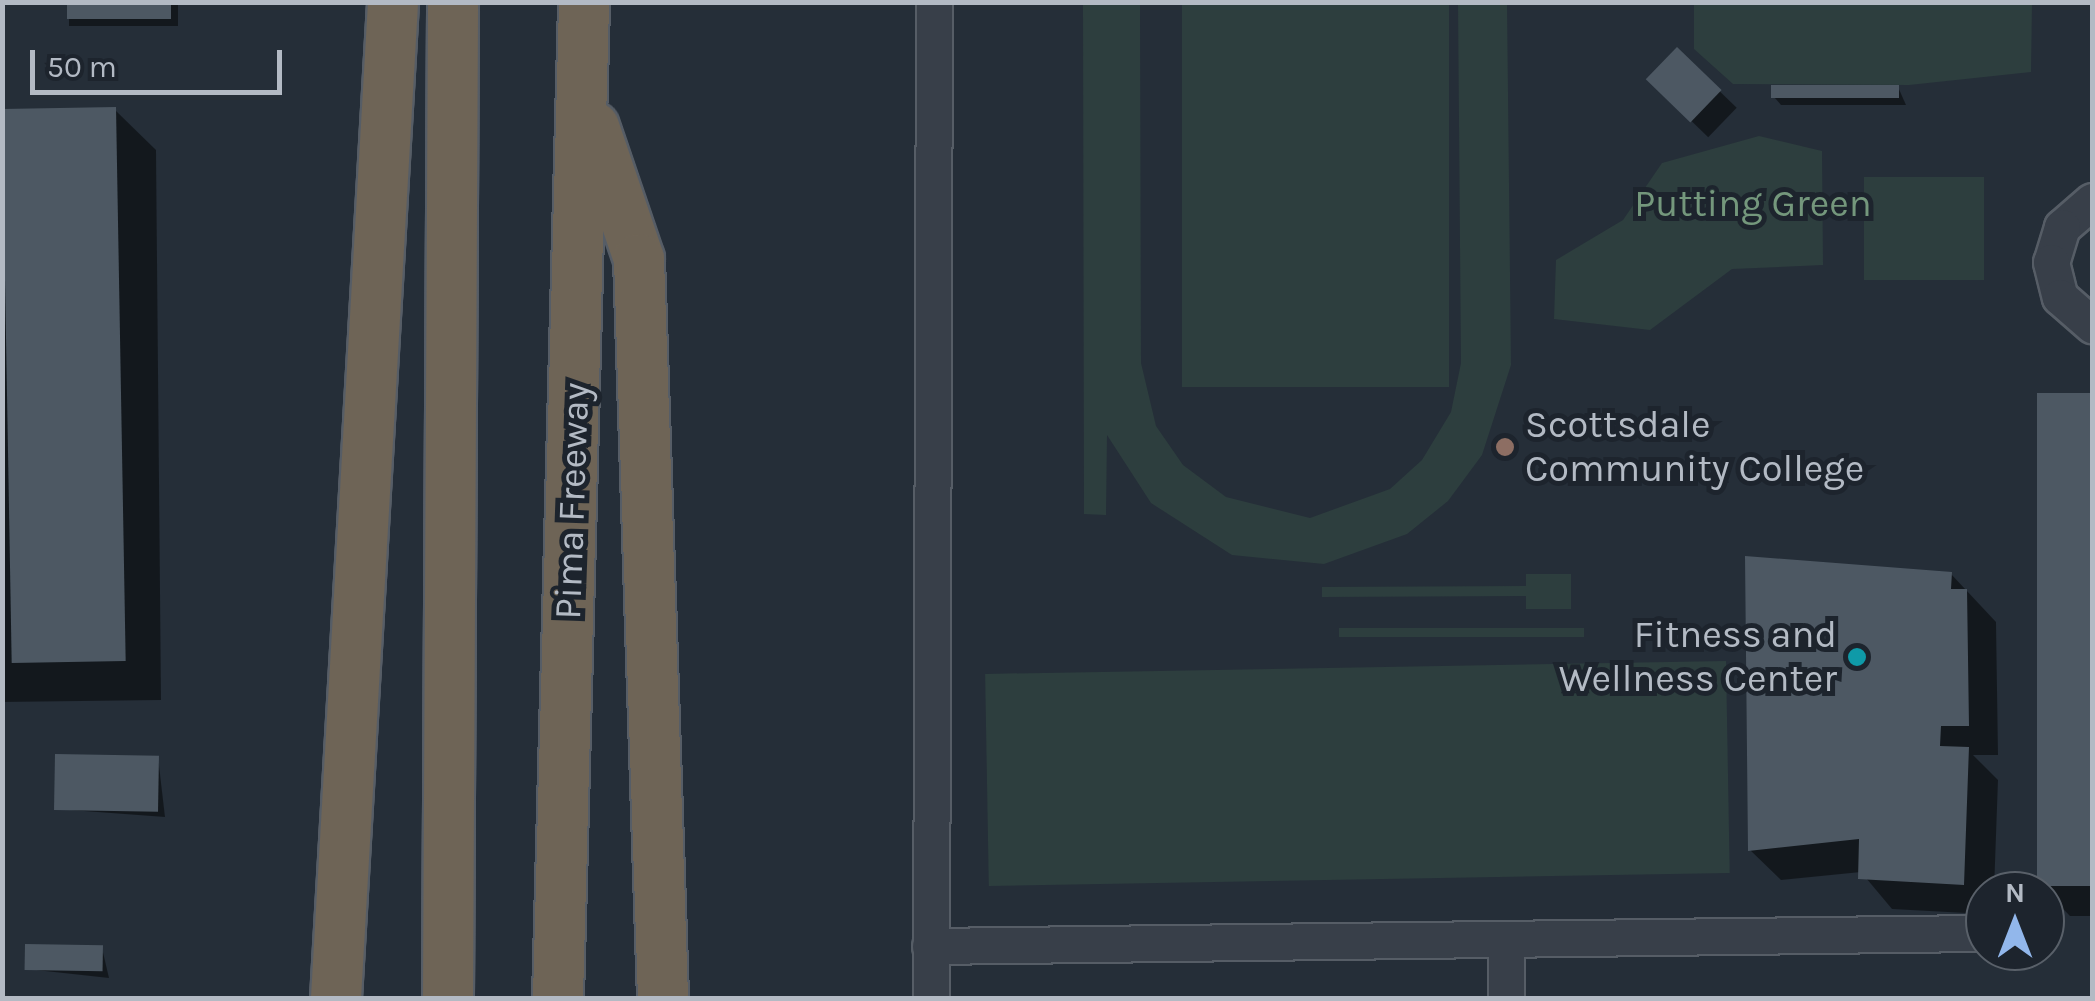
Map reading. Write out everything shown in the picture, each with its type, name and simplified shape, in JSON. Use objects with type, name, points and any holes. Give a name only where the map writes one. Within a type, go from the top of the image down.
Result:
[{"type":"highway","points":[[336,998],[392,2]]},
{"type":"highway","points":[[448,998],[453,2]]},
{"type":"highway","name":"Pima Freeway","points":[[558,998],[584,2]]},
{"type":"highway","points":[[583,94],[639,259],[663,998]]},
{"type":"lane","points":[[931,998],[934,2]]},
{"type":"lane","points":[[2092,201],[2062,227],[2051,262],[2060,297],[2092,324]]},
{"type":"lane","points":[[930,946],[1965,933]]},
{"type":"lane","points":[[1506,939],[1506,998]]},
{"type":"green space","points":[[1083,3],[1140,3],[1141,363],[1156,426],[1183,465],[1226,497],[1310,518],[1390,489],[1422,460],[1451,412],[1461,363],[1458,3],[1507,3],[1511,365],[1482,455],[1448,501],[1407,534],[1324,564],[1232,555],[1151,503],[1107,435],[1106,515],[1084,514]]},
{"type":"green space","points":[[1182,3],[1449,3],[1449,387],[1182,387]]},
{"type":"green space","points":[[1694,3],[2032,3],[2031,72],[1909,85],[1733,84],[1694,49]]},
{"type":"green space","name":"Putting Green","points":[[1759,136],[1822,151],[1823,265],[1732,269],[1650,330],[1554,319],[1556,260],[1623,220],[1662,163]]},
{"type":"green space","points":[[1864,177],[1984,177],[1984,280],[1864,280]]},
{"type":"green space","points":[[1526,574],[1571,574],[1571,609],[1526,609],[1526,596],[1322,597],[1322,587],[1526,586]]},
{"type":"green space","points":[[1339,628],[1584,628],[1584,637],[1339,637]]},
{"type":"green space","points":[[1726,661],[1730,873],[989,886],[985,674]]},
{"type":"building","points":[[67,2],[171,2],[171,19],[67,19]]},
{"type":"building","points":[[1677,47],[1722,90],[1690,122],[1646,79]]},
{"type":"building","points":[[1771,85],[1899,85],[1899,98],[1771,98]]},
{"type":"building","points":[[116,107],[126,661],[12,663],[2,109]]},
{"type":"building","points":[[2037,393],[2092,393],[2092,886],[2065,886],[2065,871],[2037,871]]},
{"type":"building","name":"Fitness and Wellness Center","points":[[1745,556],[1952,572],[1951,589],[1967,589],[1969,726],[1941,726],[1940,746],[1969,747],[1964,885],[1858,879],[1859,839],[1748,851]]},
{"type":"building","points":[[55,754],[159,756],[158,812],[54,810]]},
{"type":"building","points":[[25,944],[103,945],[103,971],[25,970]]},
{"type":"place","name":"Scottsdale Community College","points":[[1505,447]]},
{"type":"place","name":"Fitness and Wellness Center","points":[[1857,657]]}]
